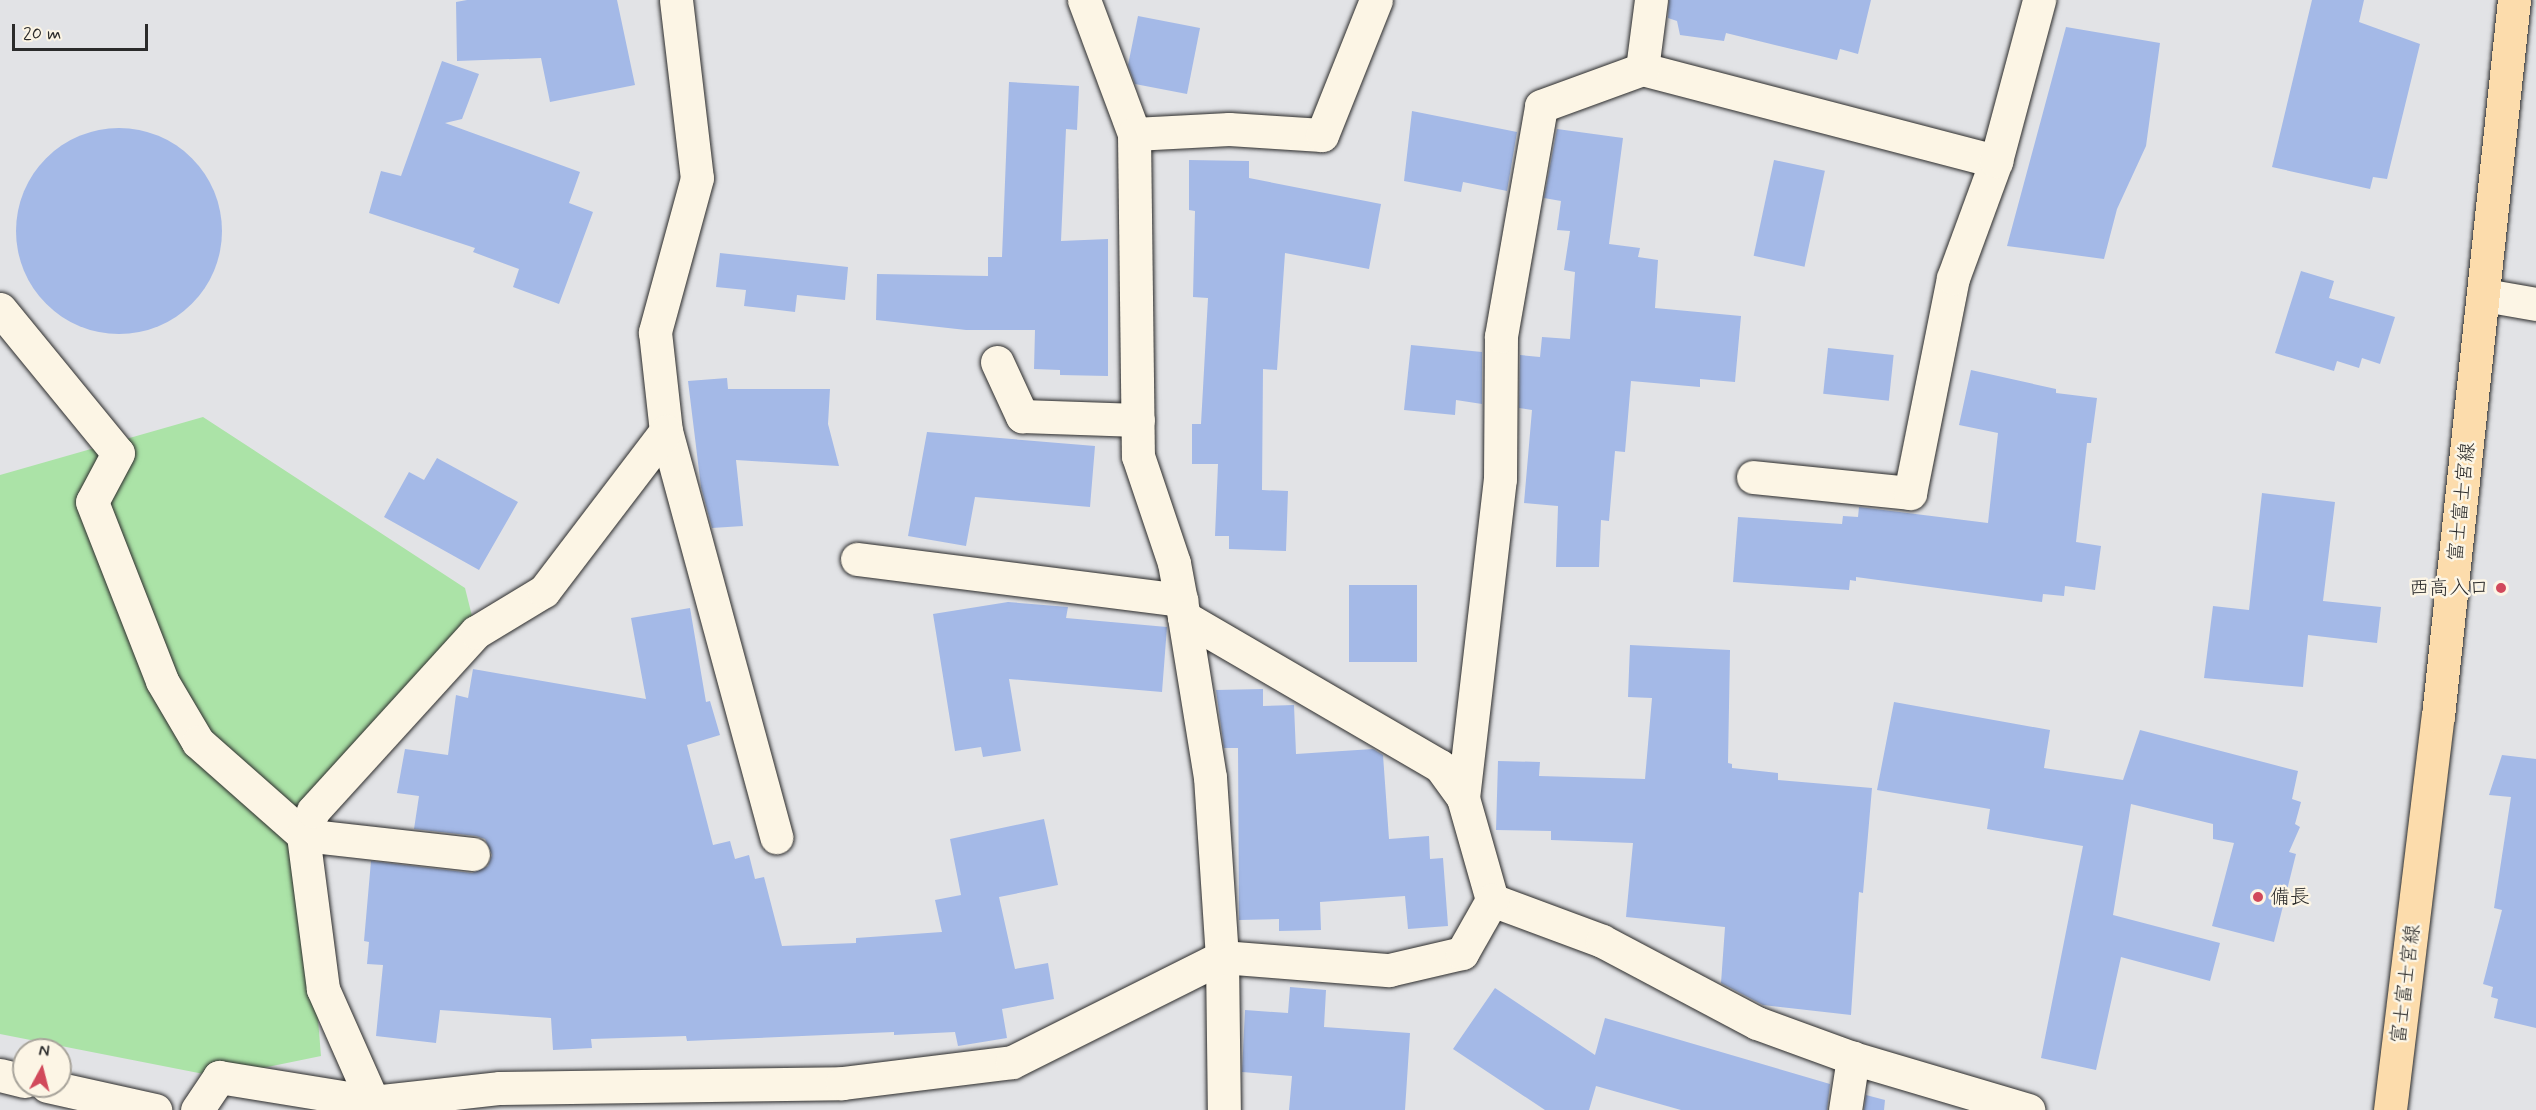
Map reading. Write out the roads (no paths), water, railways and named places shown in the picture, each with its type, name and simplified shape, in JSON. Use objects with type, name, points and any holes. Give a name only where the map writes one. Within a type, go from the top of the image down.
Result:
[{"type":"main road","name":"富士富士宮線","points":[[2390,1110],[2485,295],[2514,0]]},
{"type":"street","points":[[676,0],[698,178],[655,332],[666,431],[776,837]]},
{"type":"street","points":[[1084,0],[1134,134],[1138,456],[1174,562],[1210,777],[1222,957],[1224,1110]]},
{"type":"street","points":[[1134,134],[1229,129],[1322,135],[1376,0]]},
{"type":"street","points":[[1642,69],[1651,0]]},
{"type":"street","points":[[1754,477],[1910,493],[1953,278],[1996,161],[2039,0]]},
{"type":"street","points":[[1463,798],[1500,479],[1501,336],[1541,106],[1642,69],[1996,161]]},
{"type":"street","points":[[2485,295],[2536,304]]},
{"type":"street","points":[[0,309],[118,453],[92,502],[162,681],[198,741],[303,835],[473,854]]},
{"type":"street","points":[[997,362],[1022,417],[1138,420]]},
{"type":"street","points":[[383,1105],[323,989],[303,835],[313,811],[476,632],[543,591],[666,431]]},
{"type":"street","points":[[197,1110],[219,1077],[383,1105],[500,1088],[842,1083],[1012,1062],[1222,957],[1389,970],[1462,953],[1492,900],[1463,798],[1440,766],[1183,609],[857,559]]},
{"type":"street","points":[[1492,900],[1602,941],[1756,1023],[1853,1058],[2028,1110]]},
{"type":"street","points":[[1845,1110],[1853,1058]]},
{"type":"street","points":[[72,1092],[155,1110]]},
{"type":"place","name":"西高入口","points":[[2501,588]]},
{"type":"place","name":"備長","points":[[2258,897]]}]
